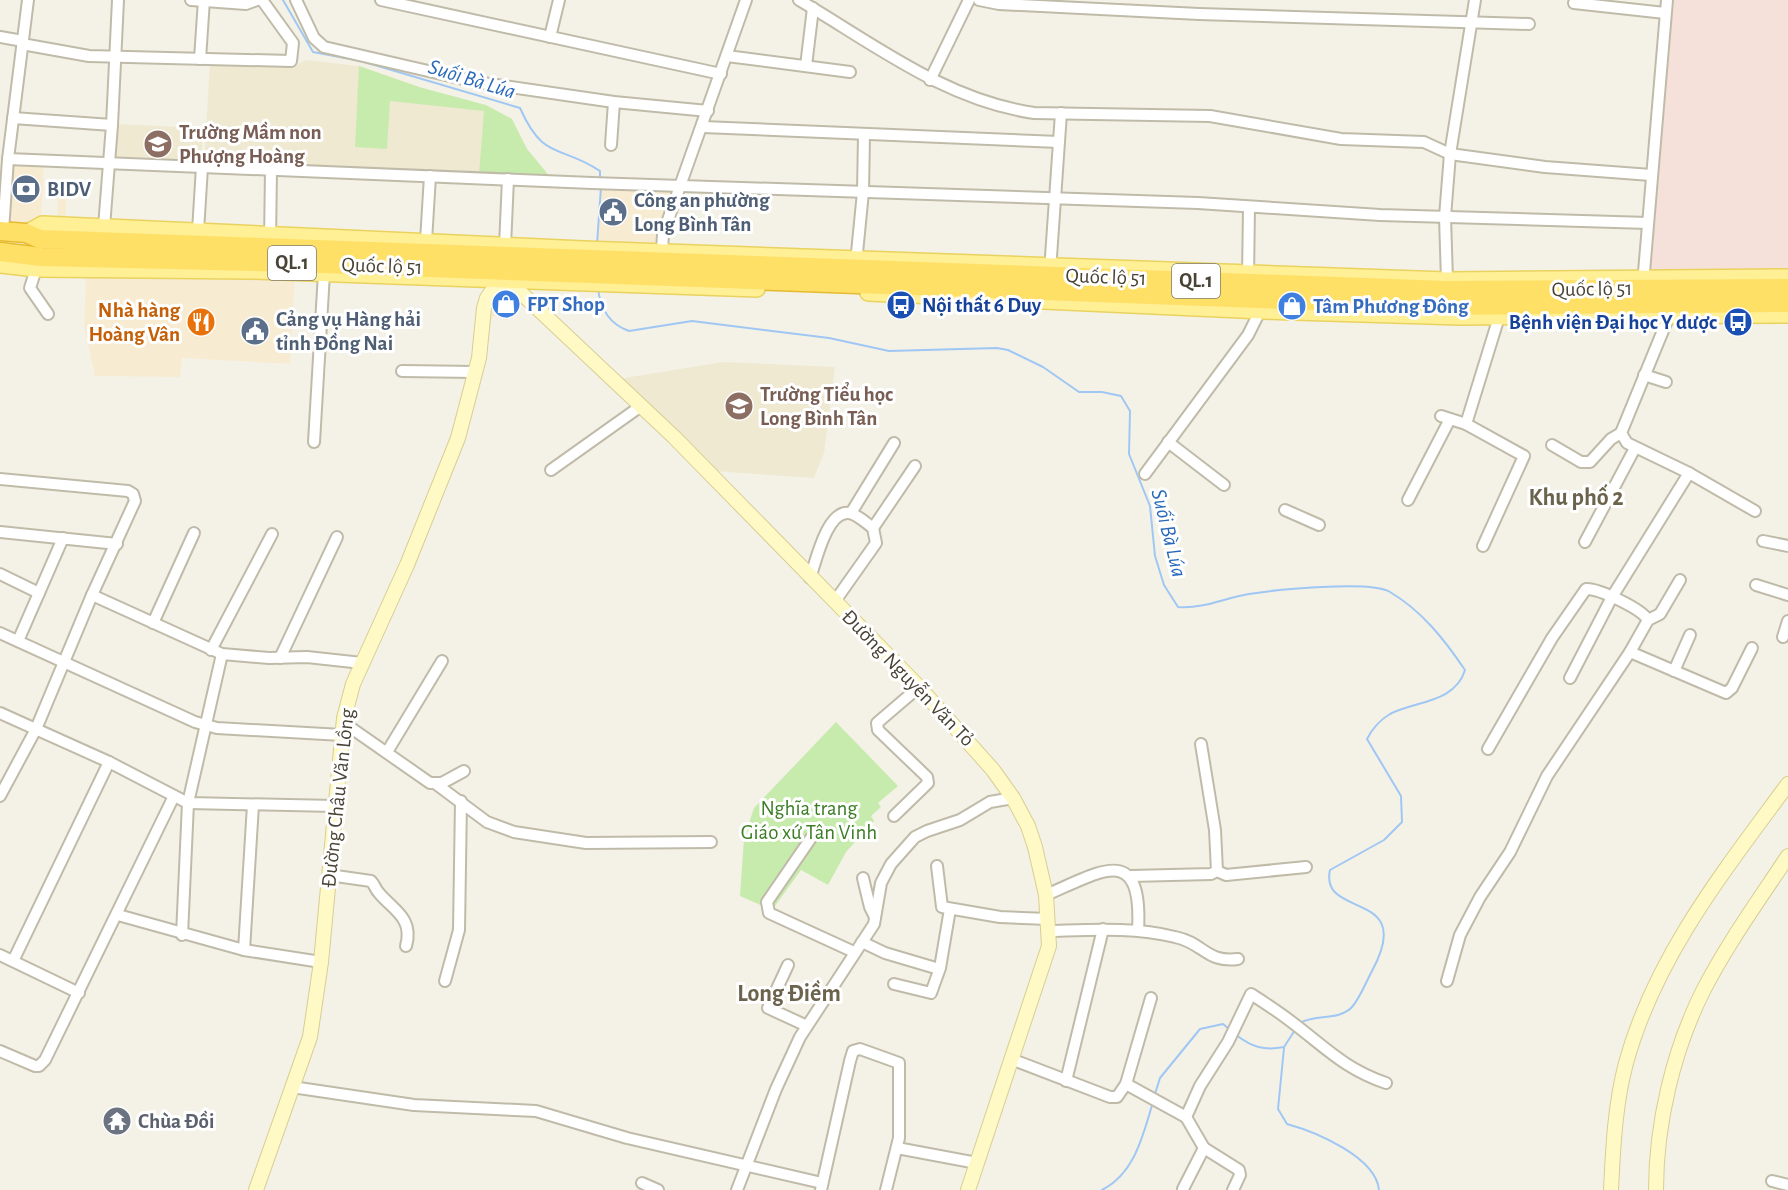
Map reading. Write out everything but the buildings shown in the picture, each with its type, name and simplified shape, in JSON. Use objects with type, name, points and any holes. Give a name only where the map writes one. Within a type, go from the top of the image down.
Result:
[{"type":"highway","name":"Quốc lộ 51","points":[[1,231],[26,233],[40,239],[270,241],[584,267]]},
{"type":"highway","name":"Quốc lộ 51","points":[[0,252],[41,257],[501,260]]},
{"type":"highway","name":"Quốc lộ 51","points":[[661,269],[856,263],[1248,278],[1447,298],[1672,309],[1788,303]]},
{"type":"highway","name":"QL.1","points":[[584,267],[605,267]]},
{"type":"highway","name":"Quốc lộ 51","points":[[605,267],[661,269],[981,293],[1263,304],[1447,298],[1643,283],[1788,288]]},
{"type":"main road","name":"Quốc lộ 51","points":[[26,233],[42,224],[198,231],[270,241],[426,241],[501,260]]},
{"type":"main road","name":"Quốc lộ 51","points":[[0,265],[36,268],[324,273],[501,260],[584,267]]},
{"type":"main road","name":"QL.1","points":[[584,267],[605,267]]},
{"type":"main road","name":"Quốc lộ 51","points":[[605,267],[661,269]]},
{"type":"main road","name":"Quốc lộ 51","points":[[1643,283],[1788,277]]},
{"type":"main road","name":"Quốc lộ 51","points":[[1447,298],[1498,317],[1672,309],[1788,315]]},
{"type":"street","points":[[1,231],[28,0]]},
{"type":"street","points":[[104,227],[118,0]]},
{"type":"street","points":[[191,0],[246,4],[256,0]]},
{"type":"street","points":[[200,59],[204,0]]},
{"type":"street","points":[[0,37],[72,54],[291,62],[293,43],[262,0]]},
{"type":"street","points":[[296,0],[314,38],[324,47],[452,77],[614,102],[708,111]]},
{"type":"street","points":[[381,0],[721,74]]},
{"type":"street","points":[[550,37],[559,0]]},
{"type":"street","points":[[661,269],[663,234],[703,127],[746,0]]},
{"type":"street","points":[[799,0],[930,80],[973,98],[1012,110],[1210,116],[1341,139],[1424,142],[1450,154],[1545,167],[1651,175]]},
{"type":"street","points":[[930,80],[969,0]]},
{"type":"street","points":[[980,0],[999,4],[1199,14],[1529,24]]},
{"type":"street","points":[[1447,298],[1446,217],[1450,154],[1475,0]]},
{"type":"street","points":[[1643,283],[1667,0]]},
{"type":"street","points":[[1574,3],[1665,13]]},
{"type":"street","points":[[806,66],[813,8]]},
{"type":"street","points":[[727,56],[850,72]]},
{"type":"street","points":[[611,145],[614,102]]},
{"type":"street","points":[[1050,270],[1061,113]]},
{"type":"street","points":[[0,123],[13,121],[112,125]]},
{"type":"street","points":[[703,127],[1059,142]]},
{"type":"street","points":[[856,263],[863,192],[864,135]]},
{"type":"street","points":[[8,159],[1056,199],[1446,217],[1648,223]]},
{"type":"street","points":[[198,231],[202,167]]},
{"type":"street","points":[[270,241],[271,170]]},
{"type":"street","points":[[426,241],[430,176]]},
{"type":"street","points":[[501,260],[508,179]]},
{"type":"street","points":[[1248,278],[1249,207]]},
{"type":"street","name":"Đường Châu Văn Lồng","points":[[256,1190],[309,1037],[321,962],[343,729],[353,684],[443,481],[465,418],[476,372],[484,308],[501,260]]},
{"type":"street","name":"Đường Nguyễn Văn Tỏ","points":[[501,260],[520,292],[674,437],[810,578],[920,687],[972,744],[1013,798],[1035,847],[1046,895],[1049,946],[968,1190]]},
{"type":"street","points":[[36,268],[30,288],[48,314]]},
{"type":"street","points":[[314,442],[324,273]]},
{"type":"street","points":[[1146,474],[1248,335],[1263,304]]},
{"type":"street","points":[[1672,309],[1621,433],[1622,439],[1635,448],[1689,473],[1755,511]]},
{"type":"street","points":[[1466,424],[1498,317]]},
{"type":"street","points":[[402,371],[476,372]]},
{"type":"street","points":[[1644,375],[1666,382]]},
{"type":"street","points":[[551,470],[641,406]]},
{"type":"street","points":[[1408,500],[1445,418],[1466,424],[1524,456],[1483,546]]},
{"type":"street","points":[[1552,446],[1586,463],[1594,459],[1611,439],[1621,433]]},
{"type":"street","points":[[1168,442],[1224,485]]},
{"type":"street","points":[[851,513],[894,443]]},
{"type":"street","points":[[1585,542],[1635,448]]},
{"type":"street","points":[[873,528],[915,466]]},
{"type":"street","points":[[1570,678],[1612,597],[1689,473]]},
{"type":"street","points":[[0,479],[133,494],[135,501],[92,595],[66,662],[36,729],[1,791]]},
{"type":"street","points":[[1285,510],[1319,525]]},
{"type":"street","points":[[810,578],[830,522],[844,513],[851,513],[873,528],[876,543],[835,601]]},
{"type":"street","points":[[0,532],[117,544]]},
{"type":"street","points":[[153,623],[194,533]]},
{"type":"street","points":[[183,935],[188,803],[206,725],[217,652],[272,534]]},
{"type":"street","points":[[280,658],[337,537]]},
{"type":"street","points":[[18,641],[63,538]]},
{"type":"street","points":[[1763,540],[1788,546]]},
{"type":"street","points":[[0,574],[39,593]]},
{"type":"street","points":[[1447,981],[1460,935],[1480,897],[1510,852],[1547,776],[1630,652],[1647,620],[1660,614],[1680,579]]},
{"type":"street","points":[[1756,585],[1788,595]]},
{"type":"street","points":[[1488,749],[1552,639],[1582,593],[1588,588],[1612,597],[1642,614],[1647,620]]},
{"type":"street","points":[[92,595],[217,652],[280,658],[307,657],[362,663]]},
{"type":"street","points":[[1783,638],[1788,621]]},
{"type":"street","points":[[0,633],[176,714],[206,725],[217,728],[343,729],[387,752],[430,783],[436,784],[461,801],[487,822],[514,832],[586,843],[711,842]]},
{"type":"street","points":[[1674,671],[1690,635]]},
{"type":"street","points":[[1630,652],[1726,693],[1732,688],[1752,648]]},
{"type":"street","points":[[387,752],[442,661]]},
{"type":"street","points":[[894,816],[928,783],[927,777],[878,730],[877,723],[920,687]]},
{"type":"street","points":[[0,713],[109,762],[188,803],[335,806]]},
{"type":"street","points":[[1201,744],[1215,830],[1217,872]]},
{"type":"street","points":[[14,961],[109,762]]},
{"type":"street","points":[[436,784],[464,771]]},
{"type":"street","points":[[1611,1190],[1618,1099],[1627,1062],[1648,1004],[1688,924],[1788,784]]},
{"type":"street","points":[[0,1051],[39,1066],[118,915],[174,796]]},
{"type":"street","points":[[737,1190],[776,1089],[807,1026],[875,918],[880,883],[891,864],[915,837],[960,820],[990,802],[1013,798]]},
{"type":"street","points":[[445,981],[459,930],[461,801]]},
{"type":"street","points":[[244,950],[253,805]]},
{"type":"street","points":[[811,838],[767,902],[766,908],[769,913],[854,952]]},
{"type":"street","points":[[1656,1190],[1656,1163],[1664,1108],[1686,1029],[1703,991],[1734,937],[1788,856]]},
{"type":"street","points":[[938,866],[941,880],[940,904],[950,909],[1049,925],[1138,931],[1185,939],[1222,961],[1238,959]]},
{"type":"street","points":[[1046,895],[1112,870],[1122,870],[1131,876],[1217,872],[1226,875],[1306,867]]},
{"type":"street","points":[[329,875],[371,881],[376,891],[402,916],[408,936],[406,946]]},
{"type":"street","points":[[1131,876],[1139,900],[1138,931]]},
{"type":"street","points":[[864,878],[870,907],[875,918]]},
{"type":"street","points":[[894,984],[931,993],[939,969],[950,909]]},
{"type":"street","points":[[118,915],[183,935],[244,950],[321,962]]},
{"type":"street","points":[[1066,1081],[1103,929]]},
{"type":"street","points":[[862,942],[885,953],[939,969]]},
{"type":"street","points":[[0,955],[79,993]]},
{"type":"street","points":[[788,965],[768,1008],[807,1026]]},
{"type":"street","points":[[1186,1117],[1200,1086],[1228,1042],[1234,1025],[1251,994],[1294,1023],[1337,1060],[1360,1074],[1386,1083]]},
{"type":"street","points":[[1011,1059],[1110,1097],[1122,1094],[1151,998]]},
{"type":"street","points":[[292,1087],[414,1105],[536,1111],[613,1135],[822,1187],[838,1106],[855,1050],[866,1051],[899,1063],[897,1148],[886,1190]]},
{"type":"street","points":[[1126,1084],[1159,1100],[1186,1117],[1204,1148],[1239,1170],[1240,1175],[1233,1190]]},
{"type":"street","points":[[897,1148],[978,1163]]},
{"type":"street","points":[[1183,1189],[1204,1148]]},
{"type":"street","points":[[1772,1181],[1788,1185]]},
{"type":"street","points":[[642,1183],[658,1190]]},
{"type":"shaded area","points":[[1669,0],[1788,0],[1788,272],[1647,273]]},
{"type":"shaded area","points":[[306,60],[359,66],[512,119],[527,149],[551,178],[204,165],[210,62],[295,66]]},
{"type":"shaded area","name":"Trường Mầm non Phượng Hoàng","points":[[115,124],[203,128],[201,164],[112,161]]},
{"type":"shaded area","name":"BIDV","points":[[11,162],[44,165],[41,219],[25,228],[6,227]]},
{"type":"shaded area","points":[[601,186],[678,188],[659,247],[597,245]]},
{"type":"shaded area","points":[[58,193],[67,194],[65,221],[57,220]]},
{"type":"shaded area","points":[[86,274],[295,277],[290,364],[182,358],[180,377],[95,376],[84,326]]},
{"type":"shaded area","name":"FPT Shop","points":[[500,286],[524,303],[506,318],[500,312],[487,322],[489,309]]},
{"type":"shaded area","name":"Trường Tiểu học Long Bình Tân","points":[[723,362],[835,367],[824,453],[814,478],[713,471],[618,379]]},
{"type":"green space","points":[[359,66],[419,87],[486,105],[512,119],[527,149],[551,178],[479,175],[484,111],[390,101],[387,149],[355,147]]},
{"type":"green space","name":"Nghĩa trang Giáo xứ Tân Vinh","points":[[836,722],[898,786],[878,803],[881,807],[871,816],[874,821],[846,852],[828,885],[801,870],[772,910],[740,896],[744,838],[754,808]]},
{"type":"waterway","name":"Suối Bà Lúa","points":[[283,0],[313,52],[361,61],[520,108],[537,137],[545,145],[600,171],[600,181]]},
{"type":"waterway","name":"Suối Bà Lúa","points":[[597,244],[601,187]]},
{"type":"waterway","name":"Suối Bà Lúa","points":[[598,288],[603,309],[611,320],[629,331],[692,321],[829,338],[889,351],[997,348],[1008,350],[1043,367],[1079,392],[1102,392],[1121,396],[1130,411],[1129,454],[1150,506],[1155,556],[1164,585],[1178,607],[1205,605],[1249,594],[1279,590],[1344,586],[1380,588],[1402,600],[1432,626],[1465,670],[1460,681],[1453,689],[1433,700],[1390,714],[1377,725],[1367,739],[1401,796],[1402,822],[1384,840],[1330,870],[1330,885],[1338,895],[1376,916],[1383,927],[1383,945],[1363,990],[1352,1007],[1334,1016],[1300,1023]]},
{"type":"waterway","name":"Suối Bà Lúa","points":[[1154,1097],[1160,1078],[1200,1029],[1223,1024],[1229,1029]]},
{"type":"waterway","name":"Suối Bà Lúa","points":[[1236,1035],[1258,1047],[1277,1048],[1284,1047],[1295,1030]]},
{"type":"waterway","points":[[1284,1048],[1278,1109],[1287,1124],[1328,1140],[1356,1157],[1375,1178],[1379,1190]]},
{"type":"waterway","name":"Suối Bà Lúa","points":[[1102,1190],[1113,1183],[1130,1163],[1141,1140],[1153,1102]]},
{"type":"place","name":"Trường Mầm non Phượng Hoàng","points":[[158,144]]},
{"type":"place","name":"BIDV","points":[[26,189]]},
{"type":"place","name":"Công an phường Long Bình Tân","points":[[613,212]]},
{"type":"place","name":"FPT Shop","points":[[506,304]]},
{"type":"place","name":"Nội thất 6 Duy","points":[[901,305]]},
{"type":"place","name":"Tâm Phương Đông","points":[[1292,306]]},
{"type":"place","name":"Nhà hàng Hoàng Vân","points":[[201,322]]},
{"type":"place","name":"Bệnh viện Đại học Y dược","points":[[1738,322]]},
{"type":"place","name":"Cảng vụ Hàng hải tỉnh Đồng Nai","points":[[255,331]]},
{"type":"place","name":"Trường Tiểu học Long Bình Tân","points":[[739,406]]},
{"type":"place","name":"Chùa Đồi","points":[[117,1121]]},
{"type":"district","name":"Khu phố 2","points":[[1576,498]]},
{"type":"district","name":"Long Điềm","points":[[789,994]]}]
